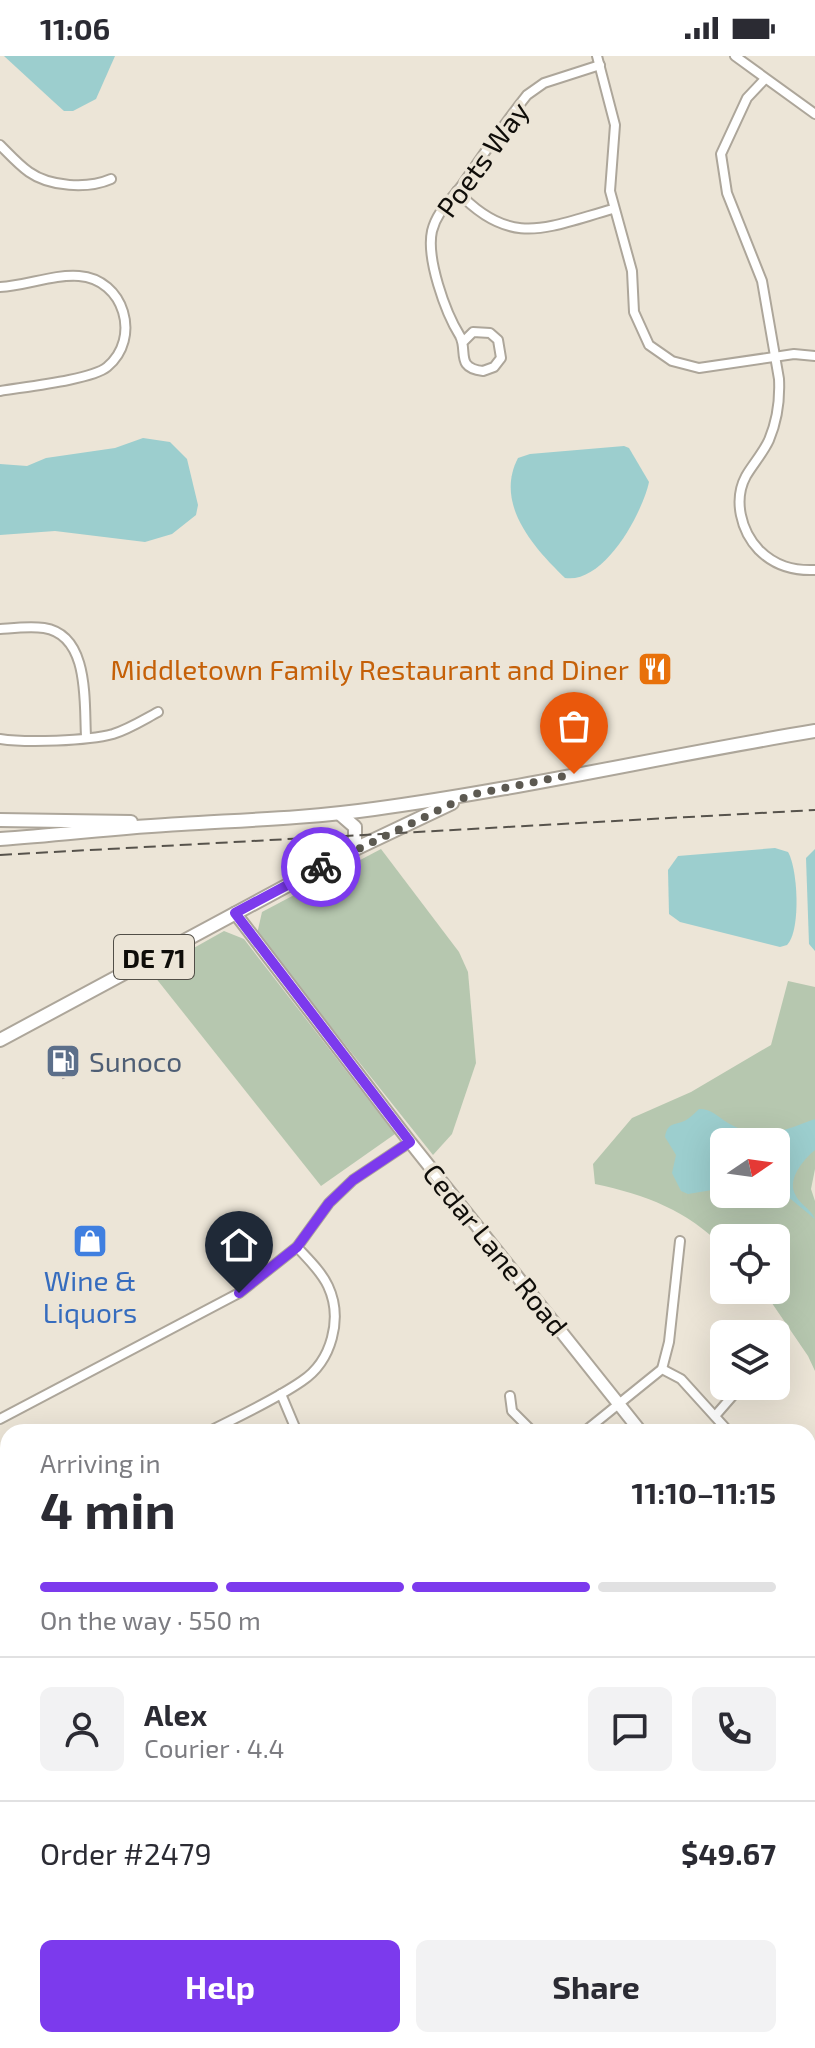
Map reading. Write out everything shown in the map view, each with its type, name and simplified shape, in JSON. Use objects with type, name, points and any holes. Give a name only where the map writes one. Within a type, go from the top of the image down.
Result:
[{"type":"main road","name":"DE 71","points":[[0,1040],[359,847],[470,795],[670,755],[815,731]]},
{"type":"main road","points":[[0,839],[340,814],[470,795]]},
{"type":"main road","points":[[358,811],[359,847]]},
{"type":"main road","points":[[340,814],[355,827],[359,847]]},
{"type":"main road","points":[[0,820],[178,824]]},
{"type":"street","points":[[735,56],[764,80],[815,114]]},
{"type":"street","points":[[598,60],[615,125],[609,179],[613,209],[632,271],[634,312],[649,345],[660,355],[686,367],[699,368],[794,354],[815,356]]},
{"type":"street","name":"Poets Way","points":[[463,342],[473,332],[490,333],[501,347],[501,358],[494,367],[476,370],[463,359],[463,342],[453,326],[430,247],[437,216],[527,95],[544,83],[598,60]]},
{"type":"street","points":[[764,80],[747,98],[721,154],[727,193],[762,281],[777,357],[780,395],[769,440],[744,479],[740,513],[746,532],[771,561],[791,569],[815,570]]},
{"type":"street","points":[[0,145],[29,172],[45,181],[95,186],[111,179]]},
{"type":"street","points":[[457,191],[492,221],[529,230],[613,209]]},
{"type":"street","points":[[0,287],[78,276],[95,279],[121,303],[127,320],[126,339],[119,354],[105,369],[0,391]]},
{"type":"street","points":[[0,629],[46,628],[67,640],[79,662],[86,736]]},
{"type":"street","points":[[0,739],[18,742],[119,732],[158,712]]},
{"type":"street","name":"Cedar Lane Road","points":[[235,913],[410,1142],[635,1424]]},
{"type":"street","points":[[0,1419],[239,1293],[297,1247],[329,1203],[353,1180],[410,1142]]},
{"type":"street","points":[[593,1424],[662,1369],[669,1342],[680,1241]]},
{"type":"street","points":[[223,1424],[305,1380],[327,1350],[334,1331],[335,1307],[328,1285],[297,1247]]},
{"type":"street","points":[[662,1369],[681,1379],[722,1424]]},
{"type":"street","points":[[281,1394],[294,1424]]},
{"type":"street","points":[[510,1396],[512,1411],[525,1424]]},
{"type":"street","points":[[715,1416],[729,1400]]},
{"type":"green space","points":[[381,849],[459,952],[468,972],[476,1063],[452,1134],[433,1155],[257,934],[262,912]]},
{"type":"green space","points":[[224,931],[244,939],[395,1134],[321,1186],[151,972]]},
{"type":"green space","points":[[788,981],[815,987],[815,1169],[811,1189],[815,1201],[815,1371],[790,1330],[790,1320],[783,1320],[773,1304],[790,1304],[790,1224],[710,1224],[710,1235],[665,1206],[595,1184],[593,1164],[632,1118],[691,1092],[771,1045]]},
{"type":"water","points":[[4,56],[115,56],[96,99],[73,111],[64,111]]},
{"type":"water","points":[[143,438],[170,442],[187,459],[198,505],[196,515],[172,534],[145,542],[55,531],[0,535],[0,464],[27,466],[46,458],[115,448]]},
{"type":"water","points":[[629,448],[649,482],[645,496],[630,528],[607,559],[580,577],[565,578],[530,539],[514,508],[512,475],[518,458],[530,454]]},
{"type":"water","points":[[775,848],[788,852],[796,885],[796,914],[787,945],[780,947],[680,922],[669,914],[668,870],[678,856]]},
{"type":"water","points":[[815,849],[815,951],[809,944],[806,858]]},
{"type":"water","points":[[699,1109],[704,1109],[739,1128],[710,1128],[710,1190],[688,1194],[681,1191],[672,1173],[676,1155],[665,1137],[671,1125],[692,1116]]},
{"type":"water","points":[[815,1119],[815,1150],[798,1170],[793,1188],[797,1198],[815,1219],[790,1198],[790,1128]]},
{"type":"building","name":"Sunoco","points":[[56,1047],[61,1057],[74,1050],[78,1057],[65,1064],[70,1075],[63,1078],[49,1051]]},
{"type":"railway","points":[[0,855],[815,810]]},
{"type":"way so far","points":[[321,867],[470,795],[574,774]]},
{"type":"place","name":"Middletown Family Restaurant and Diner","points":[[655,669]]},
{"type":"place","name":"Sunoco","points":[[63,1061]]},
{"type":"place","name":"Wine & Liquors","points":[[90,1241]]},
{"type":"route","points":[[239,1293],[297,1247],[329,1203],[353,1180],[410,1142],[235,913],[321,867]]}]
